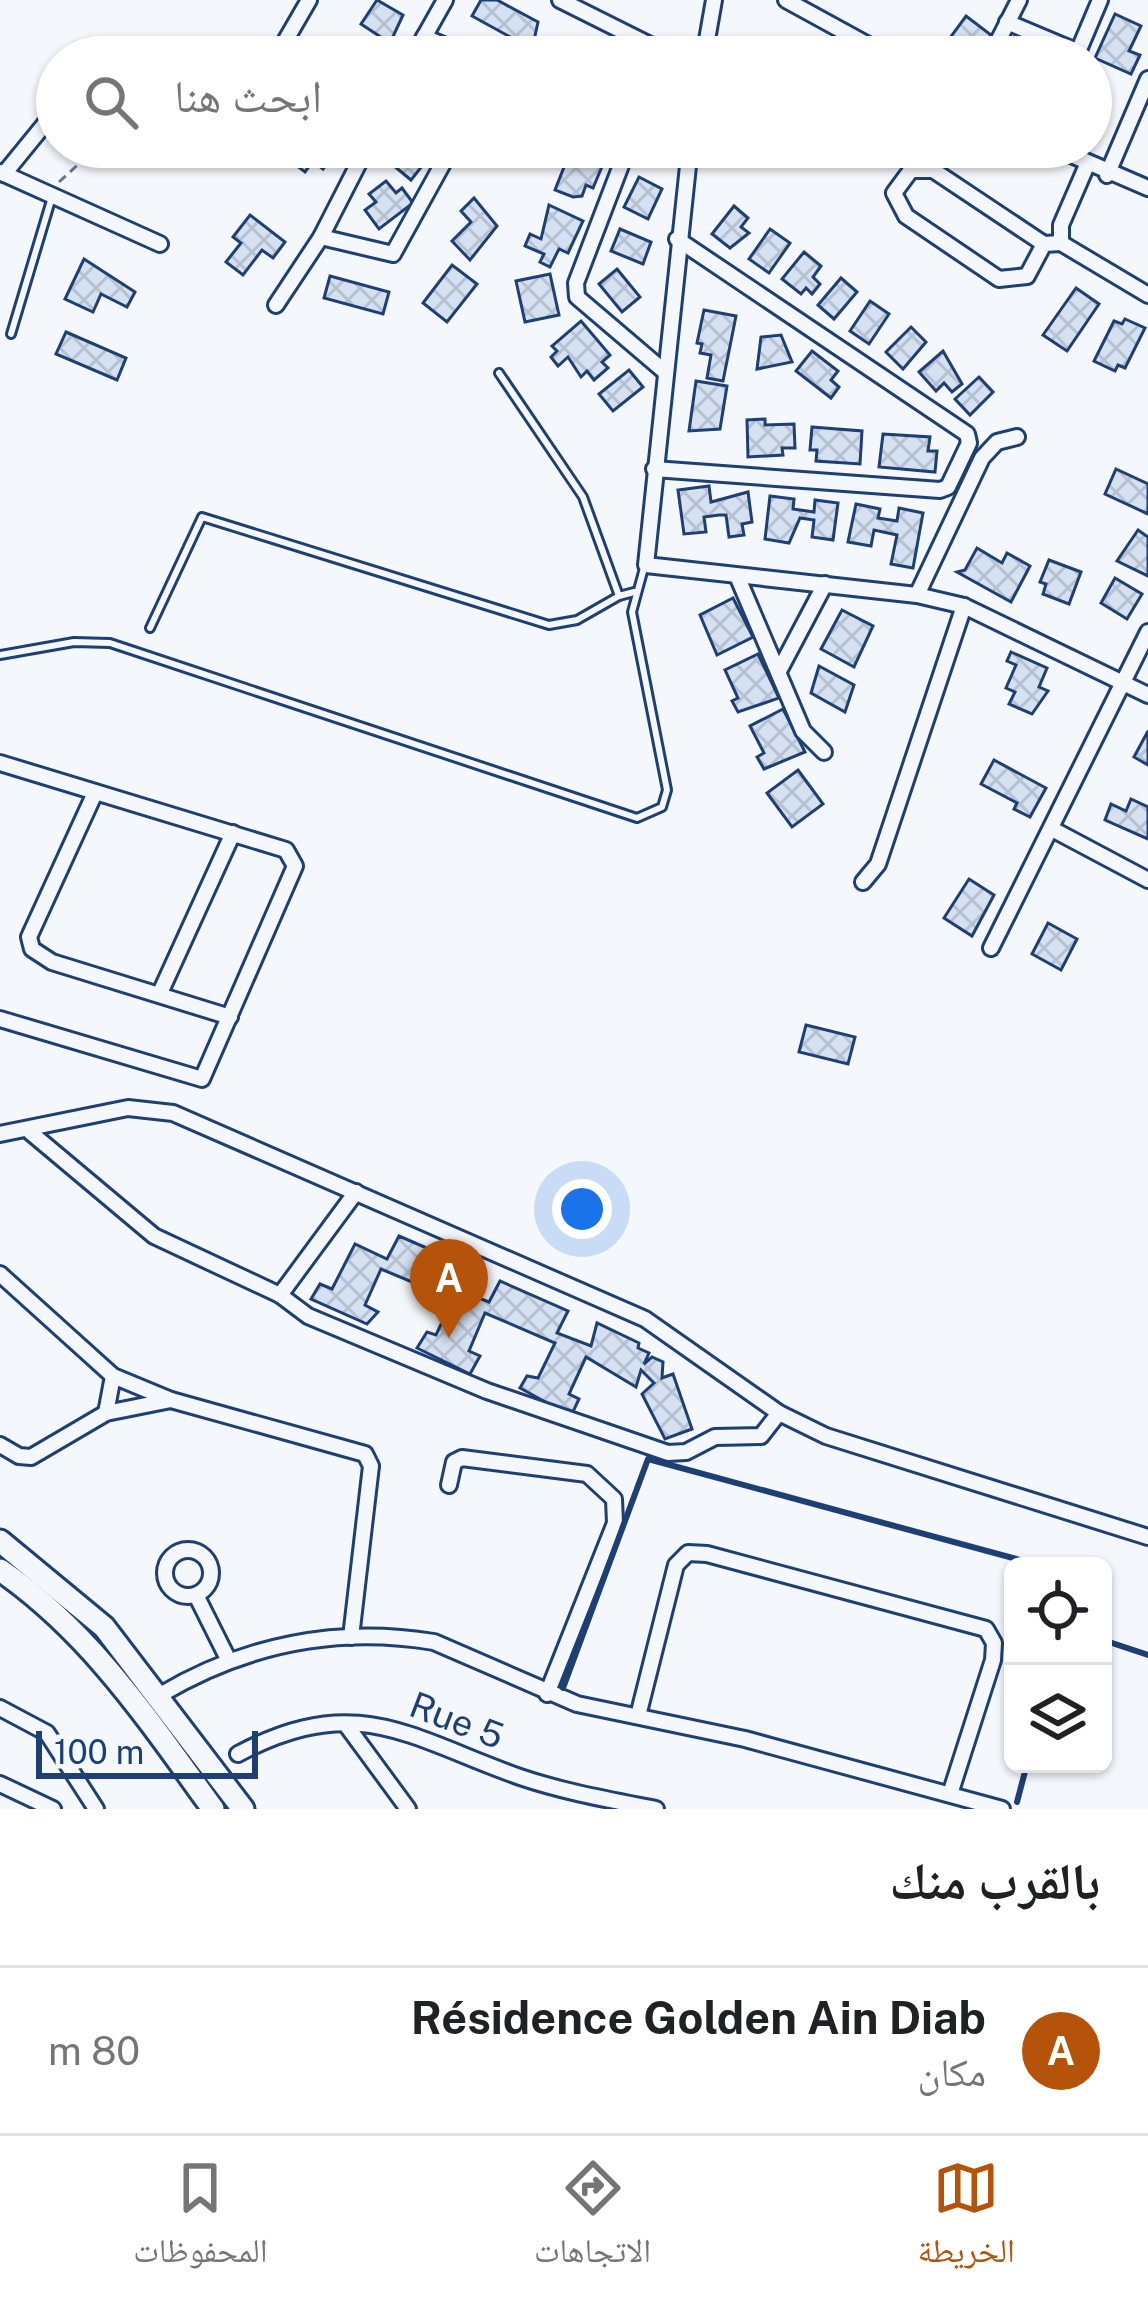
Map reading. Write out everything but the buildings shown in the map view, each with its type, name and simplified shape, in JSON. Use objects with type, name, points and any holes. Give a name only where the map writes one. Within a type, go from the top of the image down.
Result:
[{"type":"main road","points":[[0,1541],[84,1608],[160,1695],[243,1809]]},
{"type":"main road","points":[[1,1572],[46,1604],[111,1669],[213,1809]]},
{"type":"street","points":[[288,36],[308,0]]},
{"type":"street","points":[[425,36],[445,0]]},
{"type":"street","points":[[560,0],[632,36]]},
{"type":"street","points":[[708,36],[714,0]]},
{"type":"street","points":[[786,0],[852,36]]},
{"type":"street","points":[[1000,36],[1019,0]]},
{"type":"street","points":[[1085,36],[1100,0]]},
{"type":"street","points":[[1007,22],[1040,36]]},
{"type":"street","points":[[1112,163],[1148,79]]},
{"type":"street","points":[[36,134],[2,173],[160,244]]},
{"type":"street","points":[[277,305],[321,237],[356,168]]},
{"type":"street","points":[[321,237],[393,254],[440,168]]},
{"type":"street","points":[[620,168],[576,283],[577,297],[664,372]]},
{"type":"street","points":[[683,168],[646,565],[917,595],[964,607],[1148,695]]},
{"type":"street","points":[[1061,243],[1061,225],[1086,168]]},
{"type":"street","points":[[1093,168],[1148,188]]},
{"type":"street","points":[[1107,175],[1110,168]]},
{"type":"street","points":[[1044,244],[1027,277],[999,279],[906,217],[894,193],[897,183],[911,170],[932,170],[1044,244],[1061,243],[1148,295]]},
{"type":"street","points":[[655,469],[940,490],[948,487],[969,443],[967,434],[677,239]]},
{"type":"street","points":[[917,595],[982,458],[997,442],[1017,437]]},
{"type":"street","points":[[738,578],[803,731],[824,752]]},
{"type":"street","points":[[779,671],[825,584]]},
{"type":"street","points":[[863,882],[878,864],[964,607]]},
{"type":"street","points":[[992,948],[1148,632]]},
{"type":"street","points":[[0,763],[286,850],[295,866],[205,1076],[196,1080],[0,1019]]},
{"type":"street","points":[[94,795],[29,937],[32,949],[52,962],[230,1017]]},
{"type":"street","points":[[1052,829],[1148,880]]},
{"type":"street","points":[[160,993],[233,833]]},
{"type":"street","points":[[0,1135],[151,1108],[645,1319],[779,1413],[848,1444],[1148,1537]]},
{"type":"street","points":[[30,1132],[154,1236],[280,1295],[308,1316],[488,1391],[656,1451],[680,1453],[715,1437],[756,1438],[779,1413]]},
{"type":"street","points":[[280,1295],[356,1192]]},
{"type":"street","points":[[0,1274],[113,1376],[171,1400],[358,1450],[370,1459],[351,1637]]},
{"type":"street","points":[[106,1412],[113,1376]]},
{"type":"street","points":[[0,1445],[19,1456],[32,1456],[106,1412],[171,1400]]},
{"type":"street","points":[[449,1485],[454,1462],[462,1458],[587,1474],[611,1493],[615,1523],[547,1694]]},
{"type":"street","points":[[638,1716],[676,1565],[688,1553],[707,1554],[986,1629],[994,1654],[951,1791]]},
{"type":"street","points":[[196,1595],[228,1659]]},
{"type":"street","points":[[160,1695],[228,1659],[276,1644],[351,1637],[434,1642],[547,1694],[951,1791],[1003,1809]]},
{"type":"street","points":[[0,1708],[47,1733],[96,1809]]},
{"type":"street","points":[[347,1726],[408,1809]]},
{"type":"street","name":"Rue 5","points":[[238,1754],[290,1731],[347,1726],[403,1729],[521,1777],[651,1808]]},
{"type":"street","points":[[0,1784],[53,1809]]},
{"type":"lane","points":[[11,334],[53,194]]},
{"type":"lane","points":[[499,373],[583,497],[620,596]]},
{"type":"lane","points":[[150,628],[202,517],[549,625],[577,620],[634,592]]},
{"type":"lane","points":[[0,656],[74,642],[110,643],[637,818],[662,807],[667,790],[632,612],[634,592],[646,565]]},
{"type":"path","points":[[53,194],[77,168]]},
{"type":"wall","points":[[563,1688],[648,1459],[1009,1557]]},
{"type":"wall","points":[[1112,1643],[1148,1655]]},
{"type":"wall","points":[[1017,1802],[1025,1773]]},
{"type":"place","name":"Résidence Golden Ain Diab","points":[[449,1338]]}]
